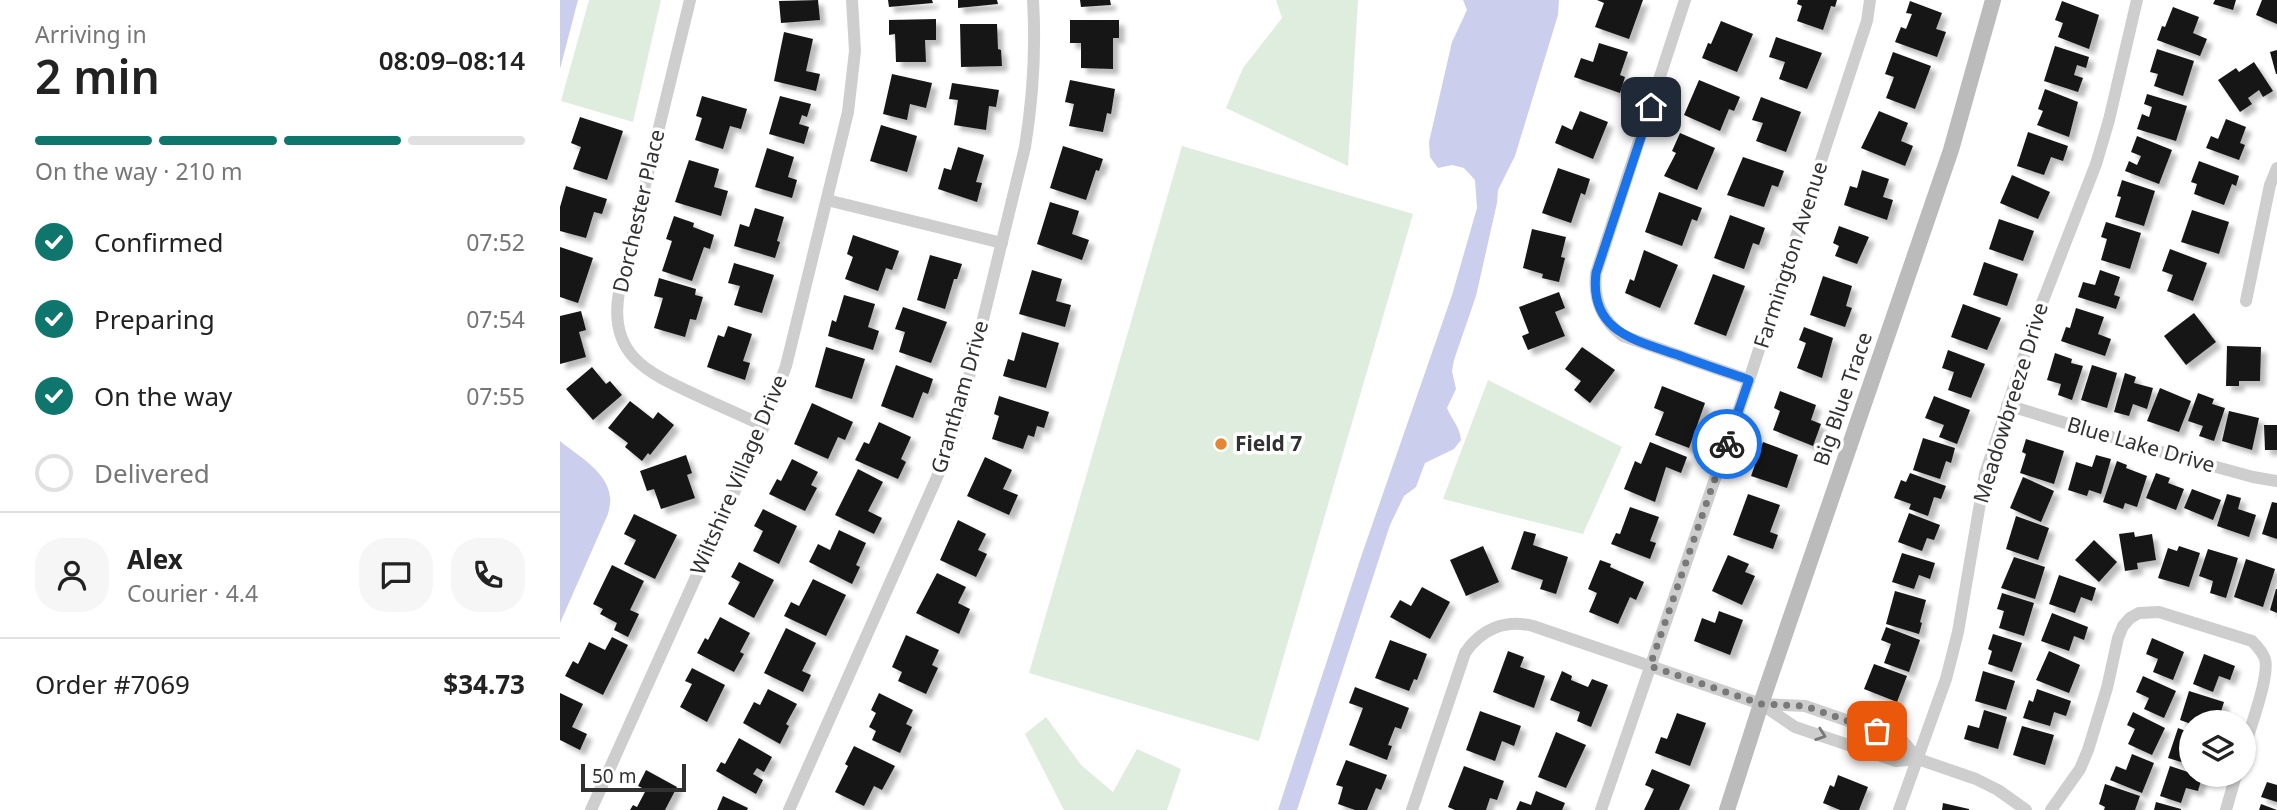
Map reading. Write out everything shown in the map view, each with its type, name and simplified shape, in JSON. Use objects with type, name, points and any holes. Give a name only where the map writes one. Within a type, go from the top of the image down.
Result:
[{"type":"street","name":"Dorchester Place","points":[[690,0],[619,292],[618,321],[628,349],[648,371],[764,426]]},
{"type":"street","name":"Wiltshire Village Drive","points":[[591,810],[764,426],[786,366],[852,88],[855,51],[852,0]]},
{"type":"street","name":"Grantham Drive","points":[[789,810],[946,457],[960,414],[1025,147],[1032,107],[1035,55],[1033,0]]},
{"type":"street","points":[[1685,0],[1596,273],[1595,294],[1602,314],[1623,336],[1749,380]]},
{"type":"street","name":"Farmington Avenue","points":[[1601,810],[1749,380],[1867,22],[1870,0]]},
{"type":"street","name":"Big Blue Trace","points":[[1727,810],[1951,150],[1993,0]]},
{"type":"street","name":"Meadowbreeze Drive","points":[[1899,810],[1946,679],[1958,632],[1979,500],[2037,316],[2096,164],[2137,0]]},
{"type":"street","points":[[2246,301],[2270,185],[2277,169]]},
{"type":"street","points":[[827,200],[1002,243]]},
{"type":"street","name":"Blue Lake Drive","points":[[2007,405],[2166,454],[2277,481]]},
{"type":"street","points":[[2050,810],[2080,769],[2107,688],[2118,638],[2123,626],[2139,613],[2159,612],[2252,641],[2264,657],[2265,677],[2256,710]]},
{"type":"street","points":[[1412,810],[1465,653],[1486,631],[1513,623],[1523,623],[1761,704],[1796,727],[1896,761],[1918,759],[1976,779],[1998,790],[2026,810]]},
{"type":"street","points":[[1761,704],[1805,706],[1901,739],[1918,759]]},
{"type":"street","points":[[2226,810],[2233,787]]},
{"type":"green space","points":[[589,0],[661,0],[633,122],[561,101]]},
{"type":"green space","points":[[1276,0],[1358,0],[1348,166],[1226,108],[1243,68],[1282,18]]},
{"type":"green space","name":"Field 7","points":[[1182,146],[1413,214],[1259,741],[1029,673]]},
{"type":"green space","points":[[1488,380],[1622,447],[1583,534],[1443,499]]},
{"type":"green space","points":[[1046,717],[1081,765],[1113,792],[1137,749],[1181,769],[1167,810],[1064,810],[1025,734]]},
{"type":"water","points":[[560,0],[578,0],[560,69]]},
{"type":"water","points":[[1463,0],[1559,0],[1558,15],[1515,156],[1498,190],[1476,296],[1454,360],[1452,371],[1456,389],[1447,408],[1461,440],[1454,449],[1425,463],[1416,487],[1404,496],[1390,525],[1297,810],[1278,810],[1362,554],[1452,295],[1477,208],[1475,180],[1464,168],[1452,165],[1438,168],[1430,157],[1429,142],[1452,42],[1467,10]]},
{"type":"water","points":[[560,441],[598,472],[608,488],[610,501],[608,514],[560,623]]},
{"type":"building","points":[[818,0],[820,20],[781,23],[779,1]]},
{"type":"building","points":[[888,0],[932,0],[933,3],[889,7]]},
{"type":"building","points":[[958,0],[997,0],[998,4],[958,8]]},
{"type":"building","points":[[1080,0],[1110,0],[1111,5],[1081,7]]},
{"type":"building","points":[[1597,0],[1643,0],[1629,39],[1595,27],[1604,3]]},
{"type":"building","points":[[1798,0],[1837,0],[1835,7],[1831,6],[1823,30],[1797,21],[1802,6],[1797,4]]},
{"type":"building","points":[[2215,0],[2236,0],[2233,10],[2213,4]]},
{"type":"building","points":[[2262,0],[2277,0],[2277,24],[2256,15]]},
{"type":"building","points":[[1910,1],[1942,13],[1936,29],[1946,32],[1937,57],[1895,42],[1901,27],[1906,29],[1912,14],[1906,13]]},
{"type":"building","points":[[2062,1],[2099,15],[2089,49],[2058,37],[2063,23],[2055,20]]},
{"type":"building","points":[[2173,7],[2199,17],[2193,33],[2207,39],[2200,56],[2157,40]]},
{"type":"building","points":[[936,19],[936,40],[925,40],[926,62],[896,62],[895,34],[889,35],[889,20]]},
{"type":"building","points":[[1070,20],[1119,20],[1119,38],[1113,38],[1113,69],[1081,68],[1081,43],[1070,43]]},
{"type":"building","points":[[1721,21],[1753,34],[1737,72],[1702,58]]},
{"type":"building","points":[[960,24],[997,24],[1002,66],[961,67]]},
{"type":"building","points":[[784,32],[813,39],[806,71],[820,74],[816,91],[774,81]]},
{"type":"building","points":[[1776,37],[1822,53],[1807,89],[1779,79],[1785,62],[1769,57]]},
{"type":"building","points":[[1599,43],[1628,52],[1620,75],[1625,77],[1620,93],[1574,77],[1581,58],[1593,62]]},
{"type":"building","points":[[2055,46],[2089,57],[2086,68],[2077,65],[2074,75],[2083,78],[2078,92],[2044,81]]},
{"type":"building","points":[[2157,49],[2194,61],[2183,96],[2154,86],[2158,74],[2150,72]]},
{"type":"building","points":[[2277,50],[2277,74],[2276,74],[2270,52]]},
{"type":"building","points":[[1893,52],[1931,66],[1915,109],[1886,98],[1894,77],[1885,74]]},
{"type":"building","points":[[2254,62],[2273,91],[2263,97],[2259,90],[2248,98],[2252,104],[2240,112],[2218,80],[2236,68],[2239,72]]},
{"type":"building","points":[[892,74],[932,83],[926,108],[910,104],[907,120],[883,114]]},
{"type":"building","points":[[1070,80],[1115,89],[1111,114],[1107,113],[1103,132],[1069,126],[1074,104],[1065,102]]},
{"type":"building","points":[[1699,80],[1740,97],[1734,111],[1729,109],[1720,131],[1684,115]]},
{"type":"building","points":[[952,83],[999,90],[996,107],[989,106],[986,130],[954,125],[958,100],[949,99]]},
{"type":"building","points":[[2045,89],[2078,102],[2069,137],[2037,125],[2043,111],[2038,109]]},
{"type":"building","points":[[2147,94],[2187,106],[2176,141],[2137,129],[2142,114],[2149,117],[2152,107],[2144,104]]},
{"type":"building","points":[[702,96],[747,109],[741,129],[730,126],[723,149],[695,140],[702,118],[696,116]]},
{"type":"building","points":[[780,96],[811,104],[807,117],[802,115],[799,124],[809,127],[804,144],[769,134]]},
{"type":"building","points":[[1761,97],[1801,112],[1786,152],[1756,141],[1763,123],[1752,120]]},
{"type":"building","points":[[1580,111],[1608,122],[1593,159],[1555,143],[1562,125],[1572,130]]},
{"type":"building","points":[[1879,111],[1908,123],[1901,141],[1913,146],[1905,166],[1861,148]]},
{"type":"building","points":[[580,117],[623,131],[607,180],[573,169],[581,147],[571,143]]},
{"type":"building","points":[[2226,119],[2246,127],[2240,143],[2245,145],[2239,160],[2206,148],[2211,136],[2218,139]]},
{"type":"building","points":[[881,125],[917,136],[907,172],[870,161]]},
{"type":"building","points":[[2028,132],[2068,146],[2063,161],[2051,157],[2044,175],[2017,166]]},
{"type":"building","points":[[1680,133],[1715,148],[1697,190],[1664,176],[1676,153],[1672,151]]},
{"type":"building","points":[[2137,136],[2172,150],[2159,184],[2125,171],[2129,161],[2137,165],[2141,156],[2131,152]]},
{"type":"building","points":[[1063,146],[1103,159],[1099,171],[1096,170],[1086,200],[1050,188]]},
{"type":"building","points":[[958,147],[984,155],[976,182],[982,183],[977,202],[938,189],[944,168],[951,170]]},
{"type":"building","points":[[767,148],[794,157],[788,177],[797,180],[792,198],[755,187]]},
{"type":"building","points":[[1743,157],[1784,171],[1778,187],[1772,185],[1764,207],[1727,195]]},
{"type":"building","points":[[689,160],[719,169],[714,187],[728,191],[721,216],[675,202]]},
{"type":"building","points":[[2199,161],[2239,176],[2236,186],[2232,184],[2224,205],[2194,194],[2197,184],[2191,182]]},
{"type":"building","points":[[1558,168],[1590,179],[1585,195],[1581,193],[1571,223],[1542,213]]},
{"type":"building","points":[[1862,170],[1889,179],[1883,197],[1893,200],[1887,220],[1844,205],[1850,186],[1857,188]]},
{"type":"building","points":[[2012,175],[2050,192],[2038,219],[2000,203]]},
{"type":"building","points":[[2122,180],[2155,191],[2144,226],[2115,217],[2121,197],[2117,196]]},
{"type":"building","points":[[566,186],[607,199],[602,214],[594,212],[586,238],[560,231],[560,207]]},
{"type":"building","points":[[1659,192],[1702,208],[1697,221],[1692,219],[1682,246],[1645,232]]},
{"type":"building","points":[[1050,202],[1079,211],[1072,234],[1089,240],[1082,260],[1037,244]]},
{"type":"building","points":[[755,208],[784,217],[775,258],[734,246],[740,224],[749,227]]},
{"type":"building","points":[[2192,210],[2229,222],[2219,254],[2181,242]]},
{"type":"building","points":[[1730,215],[1765,228],[1759,245],[1753,243],[1744,269],[1714,258]]},
{"type":"building","points":[[674,216],[694,223],[693,227],[714,235],[710,249],[704,247],[692,281],[662,271],[672,241],[666,239]]},
{"type":"building","points":[[1999,219],[2034,231],[2023,261],[1989,249]]},
{"type":"building","points":[[2106,222],[2141,233],[2130,269],[2101,260],[2107,239],[2101,237]]},
{"type":"building","points":[[1839,226],[1869,237],[1857,264],[1835,256],[1839,246],[1833,243]]},
{"type":"building","points":[[1532,229],[1566,237],[1561,257],[1565,258],[1559,282],[1542,278],[1543,274],[1523,268]]},
{"type":"building","points":[[853,235],[899,251],[892,270],[886,268],[878,291],[845,279],[853,257],[847,254]]},
{"type":"building","points":[[560,247],[593,258],[578,303],[560,297]]},
{"type":"building","points":[[2170,249],[2207,263],[2193,301],[2167,291],[2173,275],[2162,271]]},
{"type":"building","points":[[1644,250],[1678,265],[1660,308],[1625,293],[1630,279],[1634,281]]},
{"type":"building","points":[[930,255],[962,264],[957,279],[954,279],[945,309],[917,300]]},
{"type":"building","points":[[1984,262],[2018,274],[2007,306],[1973,295]]},
{"type":"building","points":[[734,263],[774,275],[762,313],[734,305],[740,286],[728,283]]},
{"type":"building","points":[[1032,270],[1062,279],[1056,301],[1071,305],[1065,327],[1019,314]]},
{"type":"building","points":[[2100,270],[2120,277],[2114,295],[2120,297],[2116,309],[2078,297],[2083,282],[2095,285]]},
{"type":"building","points":[[1713,274],[1745,286],[1726,336],[1694,324]]},
{"type":"building","points":[[1823,276],[1852,286],[1846,306],[1852,308],[1845,327],[1810,315]]},
{"type":"building","points":[[659,278],[696,289],[695,295],[703,297],[696,320],[690,319],[685,337],[654,328],[663,298],[654,296]]},
{"type":"building","points":[[1559,292],[1565,308],[1555,312],[1565,336],[1528,350],[1522,336],[1529,333],[1519,307]]},
{"type":"building","points":[[844,295],[875,304],[868,327],[879,331],[873,350],[828,336],[832,320],[836,322]]},
{"type":"building","points":[[1963,304],[2001,318],[1987,350],[1951,337]]},
{"type":"building","points":[[903,307],[947,322],[931,363],[899,352],[905,332],[895,329]]},
{"type":"building","points":[[2076,308],[2104,317],[2098,334],[2111,339],[2105,356],[2061,341],[2066,327],[2070,328]]},
{"type":"building","points":[[581,311],[586,330],[579,332],[586,357],[560,364],[560,316]]},
{"type":"building","points":[[2194,313],[2216,342],[2186,365],[2164,336]]},
{"type":"building","points":[[728,326],[752,334],[743,361],[750,363],[745,380],[707,367],[718,335],[724,337]]},
{"type":"building","points":[[1804,327],[1833,338],[1822,378],[1797,368],[1806,343],[1799,340]]},
{"type":"building","points":[[1022,332],[1059,343],[1046,388],[1003,376],[1008,359],[1014,361]]},
{"type":"building","points":[[2227,346],[2261,347],[2260,381],[2239,381],[2239,386],[2226,386]]},
{"type":"building","points":[[826,347],[865,359],[852,399],[815,387]]},
{"type":"building","points":[[1582,347],[1615,370],[1590,403],[1574,390],[1581,381],[1565,369]]},
{"type":"building","points":[[1948,350],[1985,364],[1971,398],[1948,390],[1954,372],[1942,368]]},
{"type":"building","points":[[2055,353],[2072,359],[2071,363],[2083,366],[2072,400],[2058,395],[2061,384],[2047,380]]},
{"type":"building","points":[[896,365],[933,379],[928,394],[923,392],[913,418],[881,406]]},
{"type":"building","points":[[2092,365],[2117,373],[2107,408],[2081,400]]},
{"type":"building","points":[[592,367],[606,384],[610,381],[622,395],[593,420],[566,389]]},
{"type":"building","points":[[2125,373],[2136,377],[2134,383],[2153,388],[2147,409],[2133,404],[2129,416],[2114,412]]},
{"type":"building","points":[[1662,386],[1705,403],[1689,448],[1655,435],[1664,412],[1654,408]]},
{"type":"building","points":[[2160,388],[2191,401],[2179,432],[2147,421]]},
{"type":"building","points":[[1780,391],[1816,405],[1811,420],[1821,424],[1813,446],[1773,430],[1780,411],[1774,408]]},
{"type":"building","points":[[2198,393],[2214,399],[2212,404],[2225,408],[2214,441],[2199,436],[2203,426],[2188,421]]},
{"type":"building","points":[[999,396],[1049,412],[1044,428],[1037,426],[1034,437],[1028,435],[1023,449],[992,439],[999,416],[994,414]]},
{"type":"building","points":[[1934,396],[1970,410],[1957,444],[1939,437],[1944,425],[1925,418]]},
{"type":"building","points":[[630,401],[653,419],[658,412],[674,425],[642,461],[625,447],[628,443],[608,428]]},
{"type":"building","points":[[812,403],[853,422],[845,440],[838,437],[828,459],[794,444]]},
{"type":"building","points":[[2229,411],[2259,418],[2252,450],[2222,441]]},
{"type":"building","points":[[879,422],[911,437],[901,459],[906,462],[898,479],[855,460],[864,442],[869,444]]},
{"type":"building","points":[[2264,425],[2277,425],[2277,450],[2265,450]]},
{"type":"building","points":[[1923,438],[1955,448],[1951,463],[1946,461],[1940,479],[1913,470]]},
{"type":"building","points":[[2026,439],[2064,451],[2054,484],[2020,473],[2026,454],[2022,452]]},
{"type":"building","points":[[1650,442],[1687,457],[1681,473],[1666,467],[1655,502],[1624,489],[1635,461],[1641,464]]},
{"type":"building","points":[[1763,442],[1798,455],[1787,488],[1751,476]]},
{"type":"building","points":[[686,455],[692,473],[687,475],[695,498],[661,509],[654,489],[647,491],[640,471]]},
{"type":"building","points":[[2096,455],[2111,459],[2101,494],[2089,490],[2087,496],[2068,490],[2076,462],[2092,467]]},
{"type":"building","points":[[985,457],[1012,470],[1003,489],[1018,495],[1009,515],[967,496]]},
{"type":"building","points":[[792,459],[818,472],[811,485],[817,488],[805,511],[769,494],[777,479],[781,481]]},
{"type":"building","points":[[2117,461],[2127,465],[2126,468],[2147,476],[2137,507],[2125,503],[2123,509],[2103,502]]},
{"type":"building","points":[[858,469],[883,482],[868,511],[882,518],[874,534],[835,515]]},
{"type":"building","points":[[1910,473],[1946,486],[1941,499],[1934,497],[1928,516],[1909,509],[1911,504],[1894,498],[1901,480],[1906,482]]},
{"type":"building","points":[[2156,473],[2170,478],[2168,483],[2184,489],[2176,510],[2146,498]]},
{"type":"building","points":[[2023,477],[2054,491],[2041,522],[2010,508]]},
{"type":"building","points":[[2192,489],[2221,500],[2213,520],[2184,508]]},
{"type":"building","points":[[1748,494],[1780,505],[1770,532],[1778,535],[1773,549],[1733,535]]},
{"type":"building","points":[[2227,494],[2241,498],[2238,509],[2256,515],[2249,537],[2217,526]]},
{"type":"building","points":[[2272,502],[2277,503],[2277,539],[2262,534]]},
{"type":"building","points":[[1630,507],[1659,517],[1650,541],[1656,543],[1650,559],[1611,544],[1616,533],[1620,534]]},
{"type":"building","points":[[763,509],[797,526],[779,564],[753,551],[763,531],[754,526]]},
{"type":"building","points":[[1909,513],[1940,525],[1934,540],[1927,538],[1922,551],[1898,542]]},
{"type":"building","points":[[634,514],[677,535],[655,579],[624,564],[636,540],[624,534]]},
{"type":"building","points":[[2016,516],[2049,528],[2038,560],[2006,549]]},
{"type":"building","points":[[958,520],[986,534],[978,550],[987,554],[976,577],[940,560]]},
{"type":"building","points":[[839,530],[866,543],[856,565],[860,567],[852,584],[809,562],[818,544],[830,550]]},
{"type":"building","points":[[1524,531],[1536,534],[1533,545],[1568,557],[1556,594],[1540,589],[1543,580],[1511,569]]},
{"type":"building","points":[[2134,532],[2135,537],[2152,534],[2156,560],[2137,563],[2138,569],[2125,571],[2119,534]]},
{"type":"building","points":[[2094,540],[2117,562],[2099,582],[2075,560]]},
{"type":"building","points":[[1483,546],[1499,582],[1466,596],[1450,560]]},
{"type":"building","points":[[2179,546],[2200,553],[2189,587],[2158,578],[2168,548],[2177,551]]},
{"type":"building","points":[[2208,549],[2238,558],[2226,598],[2210,593],[2213,581],[2199,576]]},
{"type":"building","points":[[1902,553],[1935,563],[1930,579],[1919,575],[1914,589],[1892,582]]},
{"type":"building","points":[[1728,555],[1749,564],[1745,572],[1755,576],[1742,605],[1712,591]]},
{"type":"building","points":[[2014,557],[2045,567],[2035,599],[2001,588]]},
{"type":"building","points":[[2246,559],[2275,569],[2263,607],[2234,597]]},
{"type":"building","points":[[1600,560],[1644,582],[1636,600],[1630,597],[1618,624],[1589,612],[1597,593],[1588,589]]},
{"type":"building","points":[[739,562],[774,580],[754,618],[728,604],[740,582],[731,577]]},
{"type":"building","points":[[612,565],[644,581],[630,610],[639,614],[628,637],[614,630],[617,623],[600,614],[603,609],[593,604]]},
{"type":"building","points":[[937,573],[966,587],[958,603],[970,609],[959,634],[916,613]]},
{"type":"building","points":[[2059,575],[2096,588],[2092,601],[2081,597],[2075,613],[2049,604]]},
{"type":"building","points":[[813,579],[846,595],[826,636],[784,616],[791,602],[799,606]]},
{"type":"building","points":[[1422,587],[1450,602],[1430,639],[1390,617],[1400,600],[1411,606]]},
{"type":"building","points":[[2277,589],[2277,613],[2270,610]]},
{"type":"building","points":[[1895,591],[1926,600],[1919,634],[1886,624]]},
{"type":"building","points":[[2002,593],[2034,603],[2024,636],[1999,628],[2004,611],[1997,609]]},
{"type":"building","points":[[1719,611],[1743,620],[1730,655],[1694,641],[1702,618],[1715,623]]},
{"type":"building","points":[[2052,613],[2088,627],[2084,640],[2074,636],[2069,651],[2041,641]]},
{"type":"building","points":[[720,617],[750,633],[740,652],[744,654],[734,672],[697,653],[705,638],[708,640]]},
{"type":"building","points":[[1886,627],[1920,640],[1909,672],[1884,663],[1891,644],[1881,640]]},
{"type":"building","points":[[786,628],[816,643],[802,671],[811,675],[803,692],[764,673]]},
{"type":"building","points":[[1993,634],[2022,643],[2012,672],[1988,664],[1992,651],[1988,649]]},
{"type":"building","points":[[906,635],[939,650],[932,665],[938,668],[926,694],[898,681],[902,672],[892,667]]},
{"type":"building","points":[[612,637],[628,645],[603,695],[565,676],[573,661],[578,664],[589,642],[605,650]]},
{"type":"building","points":[[2152,638],[2184,652],[2173,680],[2153,672],[2158,659],[2146,654]]},
{"type":"building","points":[[1390,640],[1427,654],[1417,680],[1414,679],[1409,691],[1375,678]]},
{"type":"building","points":[[1508,651],[1524,657],[1520,667],[1545,676],[1534,708],[1493,692]]},
{"type":"building","points":[[2049,651],[2080,665],[2069,693],[2036,680]]},
{"type":"building","points":[[2204,654],[2235,666],[2230,680],[2219,676],[2213,692],[2193,684]]},
{"type":"building","points":[[1874,664],[1907,676],[1897,702],[1864,689]]},
{"type":"building","points":[[692,668],[725,685],[707,722],[680,707],[692,684],[685,681]]},
{"type":"building","points":[[1562,671],[1572,676],[1571,680],[1588,687],[1592,679],[1608,685],[1591,727],[1577,721],[1580,712],[1550,700]]},
{"type":"building","points":[[1983,671],[2015,681],[2006,710],[1975,701]]},
{"type":"building","points":[[2143,676],[2176,691],[2164,718],[2144,709],[2149,698],[2136,692]]},
{"type":"building","points":[[1355,687],[1409,708],[1401,729],[1395,727],[1388,745],[1392,746],[1387,760],[1349,745],[1363,708],[1349,703]]},
{"type":"building","points":[[768,689],[797,704],[786,724],[789,726],[780,744],[743,723],[754,702],[760,705]]},
{"type":"building","points":[[2037,689],[2071,701],[2066,716],[2054,712],[2050,726],[2023,718],[2029,700],[2033,702]]},
{"type":"building","points":[[2189,691],[2224,702],[2222,710],[2183,710]]},
{"type":"building","points":[[560,693],[583,704],[572,727],[587,734],[580,750],[560,740]]},
{"type":"building","points":[[879,693],[913,710],[906,724],[912,727],[900,753],[872,740],[876,731],[869,727],[876,713],[871,710]]},
{"type":"building","points":[[1984,710],[2007,717],[1998,749],[1964,739],[1968,725],[1979,728]]},
{"type":"building","points":[[1480,711],[1521,726],[1514,746],[1502,741],[1495,761],[1466,750]]},
{"type":"building","points":[[2133,712],[2165,728],[2152,755],[2128,744],[2135,729],[2127,725]]},
{"type":"building","points":[[1677,713],[1706,723],[1690,766],[1655,753],[1661,737],[1667,739]]},
{"type":"building","points":[[2022,726],[2054,735],[2045,765],[2013,755]]},
{"type":"building","points":[[2178,728],[2179,761],[2168,758]]},
{"type":"building","points":[[1556,732],[1586,745],[1566,788],[1538,777]]},
{"type":"building","points":[[739,738],[772,757],[764,772],[757,768],[753,774],[763,780],[756,794],[716,771],[721,762],[725,764]]},
{"type":"building","points":[[854,746],[895,766],[882,790],[874,786],[864,806],[835,792]]},
{"type":"building","points":[[2132,754],[2154,763],[2142,793],[2110,780],[2116,766],[2126,770]]},
{"type":"building","points":[[1346,760],[1387,775],[1381,790],[1376,788],[1367,810],[1355,810],[1338,804],[1343,787],[1336,785]]},
{"type":"building","points":[[1464,766],[1504,781],[1497,800],[1490,798],[1486,810],[1455,810],[1448,807]]},
{"type":"building","points":[[2170,766],[2179,769],[2179,787],[2199,787],[2198,791],[2186,788],[2181,803],[2160,796]]},
{"type":"building","points":[[1652,769],[1690,785],[1679,810],[1644,810],[1654,789],[1645,785]]},
{"type":"building","points":[[646,770],[677,787],[665,810],[630,810],[633,805],[637,807],[646,790],[638,786]]},
{"type":"building","points":[[1838,775],[1868,787],[1859,810],[1840,810],[1823,803],[1830,785],[1834,787]]},
{"type":"building","points":[[2267,782],[2277,785],[2277,802],[2261,797]]},
{"type":"building","points":[[2105,784],[2140,796],[2135,810],[2104,810],[2105,807],[2099,804]]},
{"type":"building","points":[[1536,791],[1565,803],[1562,810],[1516,810],[1520,801],[1531,805]]},
{"type":"building","points":[[723,796],[748,808],[747,810],[717,810]]},
{"type":"building","points":[[2156,802],[2181,809],[2181,810],[2154,810]]},
{"type":"building","points":[[1943,803],[1969,809],[1969,810],[1942,810]]},
{"type":"building","points":[[2261,804],[2277,810],[2259,810]]},
{"type":"way so far","points":[[1727,444],[1650,666],[1761,704],[1805,706],[1877,731]]},
{"type":"place","name":"Field 7","points":[[1221,444]]},
{"type":"route","points":[[1651,107],[1596,273],[1595,294],[1602,314],[1623,336],[1749,380],[1727,444]]}]
